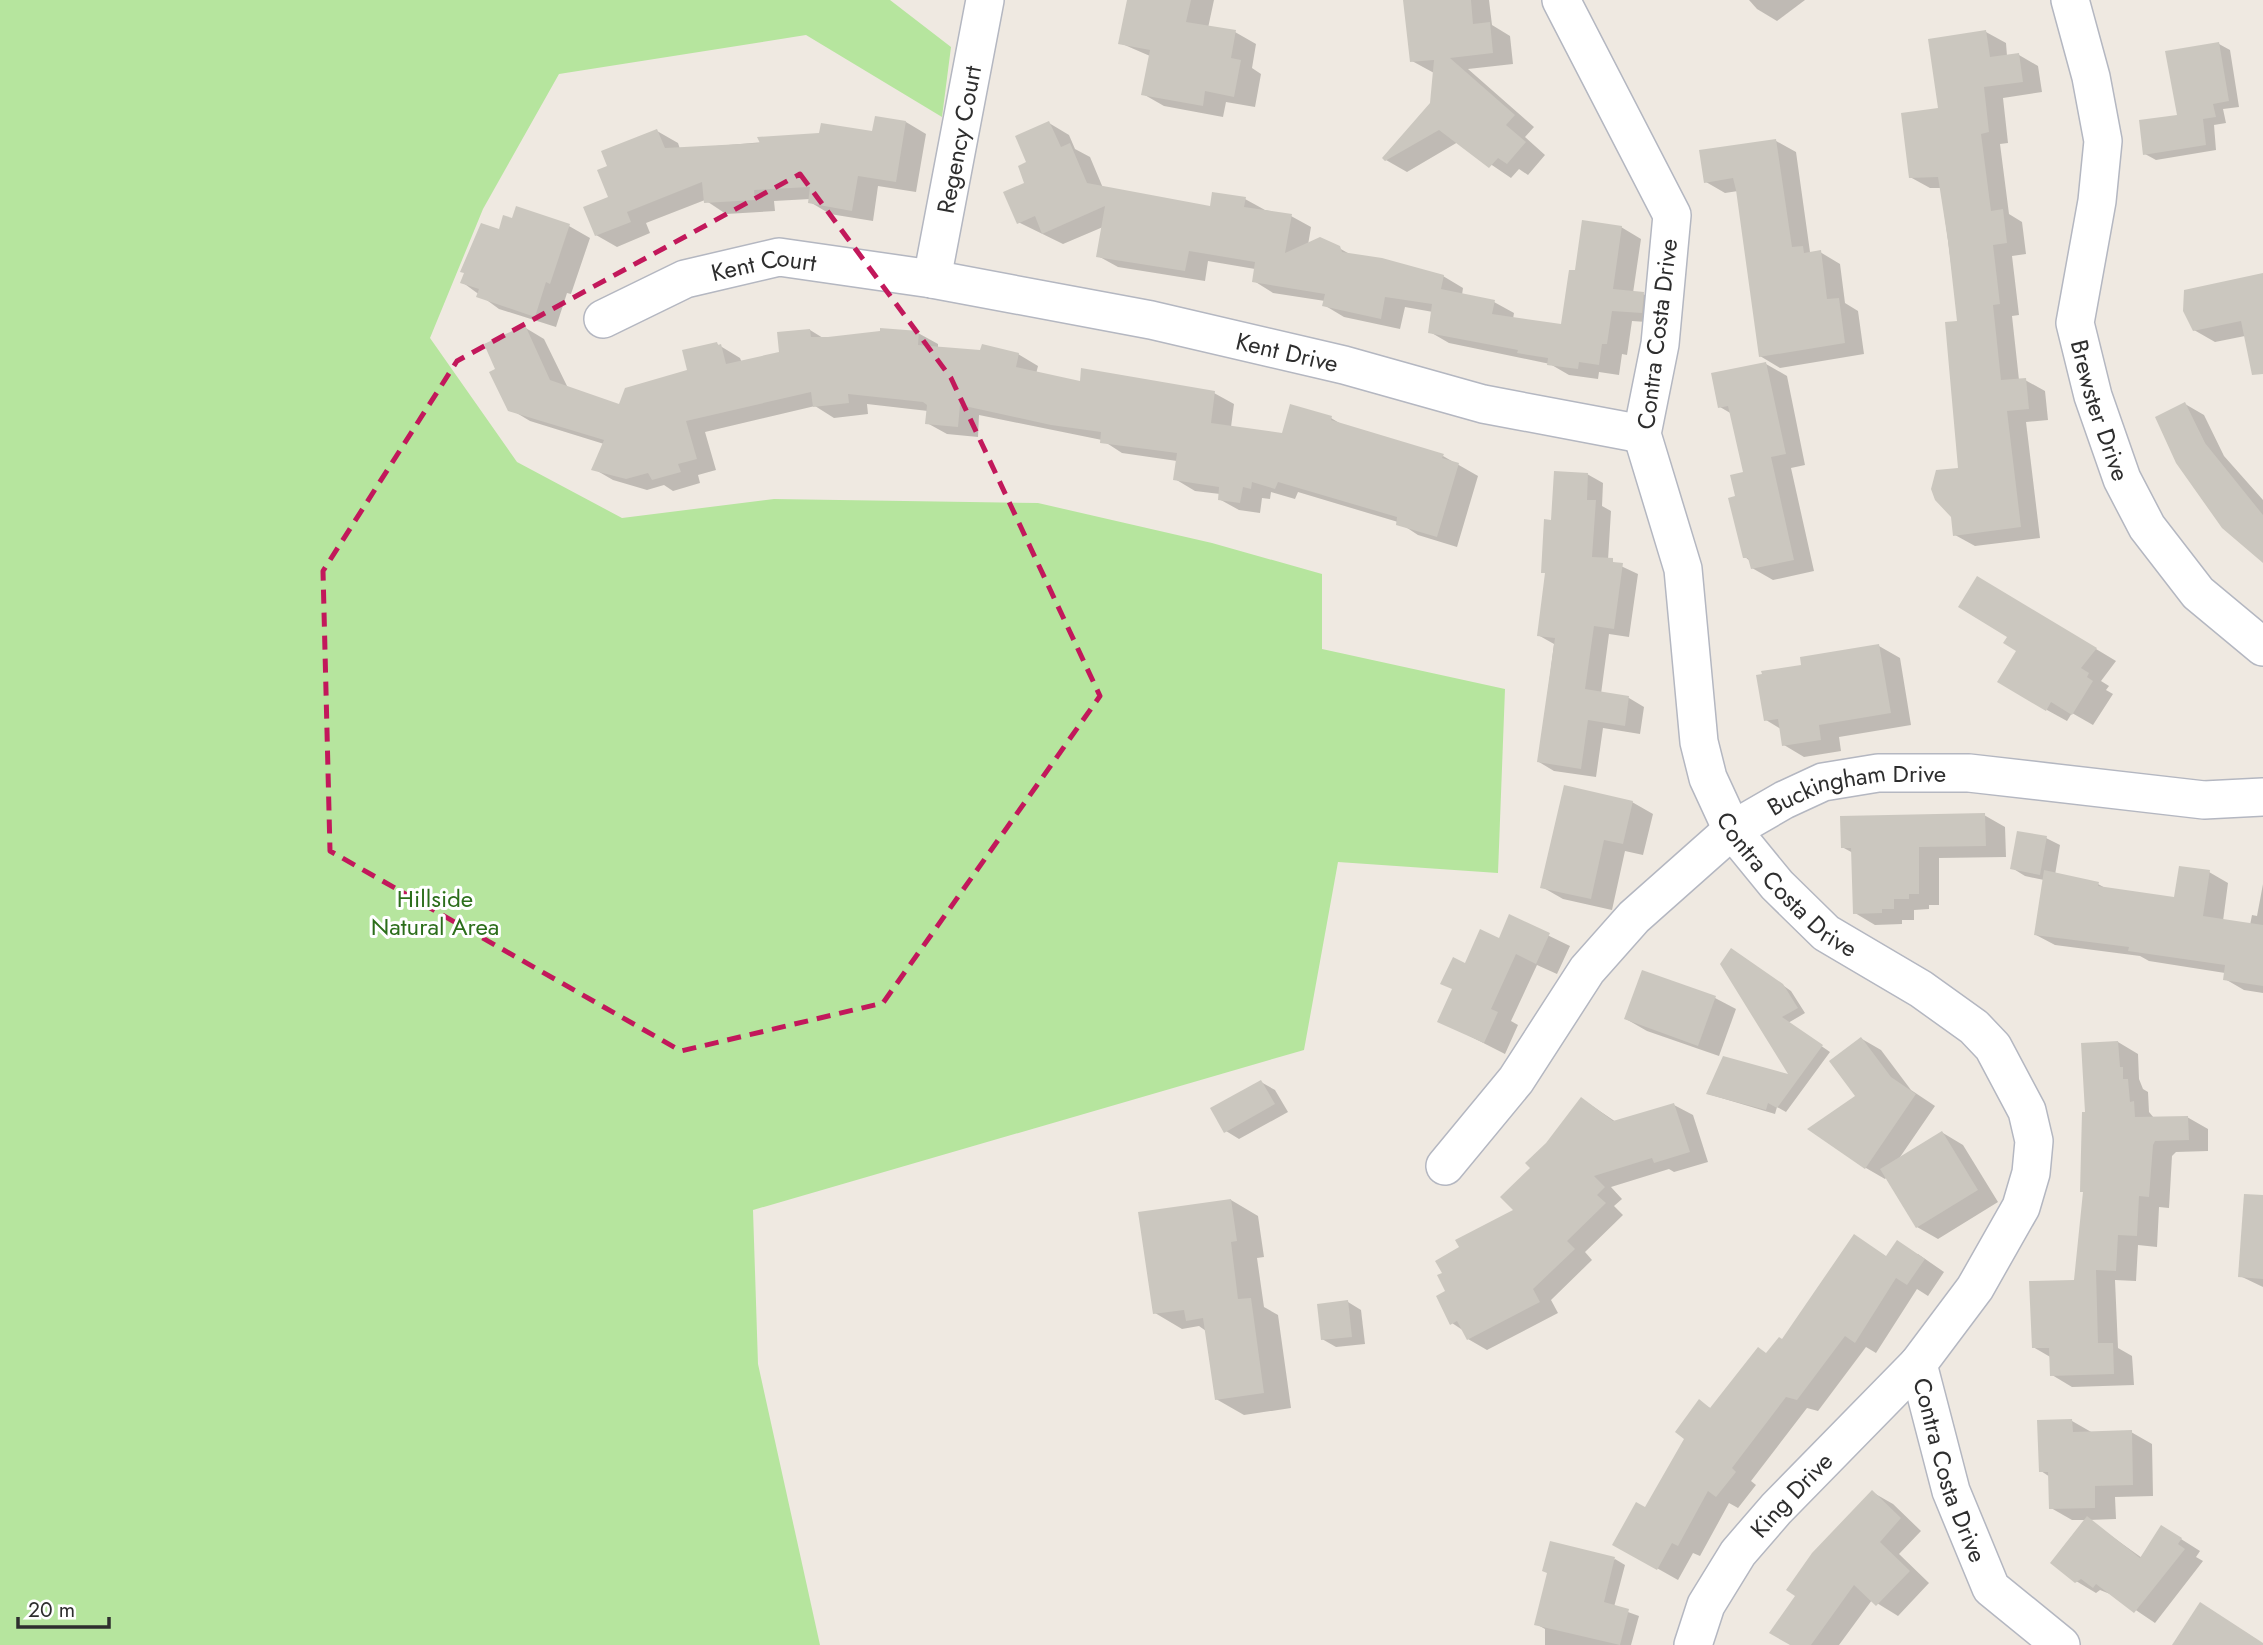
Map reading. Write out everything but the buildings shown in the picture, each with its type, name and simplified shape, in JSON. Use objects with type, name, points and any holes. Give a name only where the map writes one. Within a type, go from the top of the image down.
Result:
[{"type":"street","name":"Regency Court","points":[[932,279],[985,0]]},
{"type":"street","name":"Contra Costa Drive","points":[[1561,0],[1672,215],[1660,344],[1642,434],[1683,569],[1699,742],[1708,778],[1732,830],[1776,885],[1826,933],[1921,989],[1974,1027],[1993,1047],[2027,1111],[2034,1141],[2031,1173],[2021,1207],[1975,1288],[1918,1364],[1951,1491],[1991,1588],[2061,1645]]},
{"type":"street","name":"Brewster Drive","points":[[2070,0],[2091,78],[2103,141],[2097,201],[2075,323],[2093,396],[2122,480],[2147,527],[2198,593],[2263,647]]},
{"type":"street","name":"Kent Court","points":[[603,319],[685,279],[779,257],[932,279]]},
{"type":"street","name":"Kent Drive","points":[[932,279],[1151,320],[1344,365],[1483,404],[1642,434]]},
{"type":"street","name":"Buckingham Drive","points":[[1445,1166],[1516,1080],[1587,970],[1634,918],[1732,830],[1784,800],[1823,782],[1878,773],[1969,773],[2204,800],[2263,797]]},
{"type":"street","name":"King Drive","points":[[1693,1645],[1706,1605],[1738,1553],[1776,1509],[1918,1364]]},
{"type":"highlighted area","points":[[800,174],[951,378],[1100,696],[883,1003],[681,1051],[330,851],[323,571],[457,361]]},
{"type":"green space","name":"Hillside Natural Area","points":[[0,0],[890,0],[951,47],[942,117],[806,35],[559,74],[483,209],[430,338],[517,462],[622,518],[774,499],[1038,503],[1212,543],[1322,574],[1322,649],[1505,689],[1498,873],[1338,862],[1304,1050],[753,1210],[758,1364],[820,1645],[0,1645]]}]
